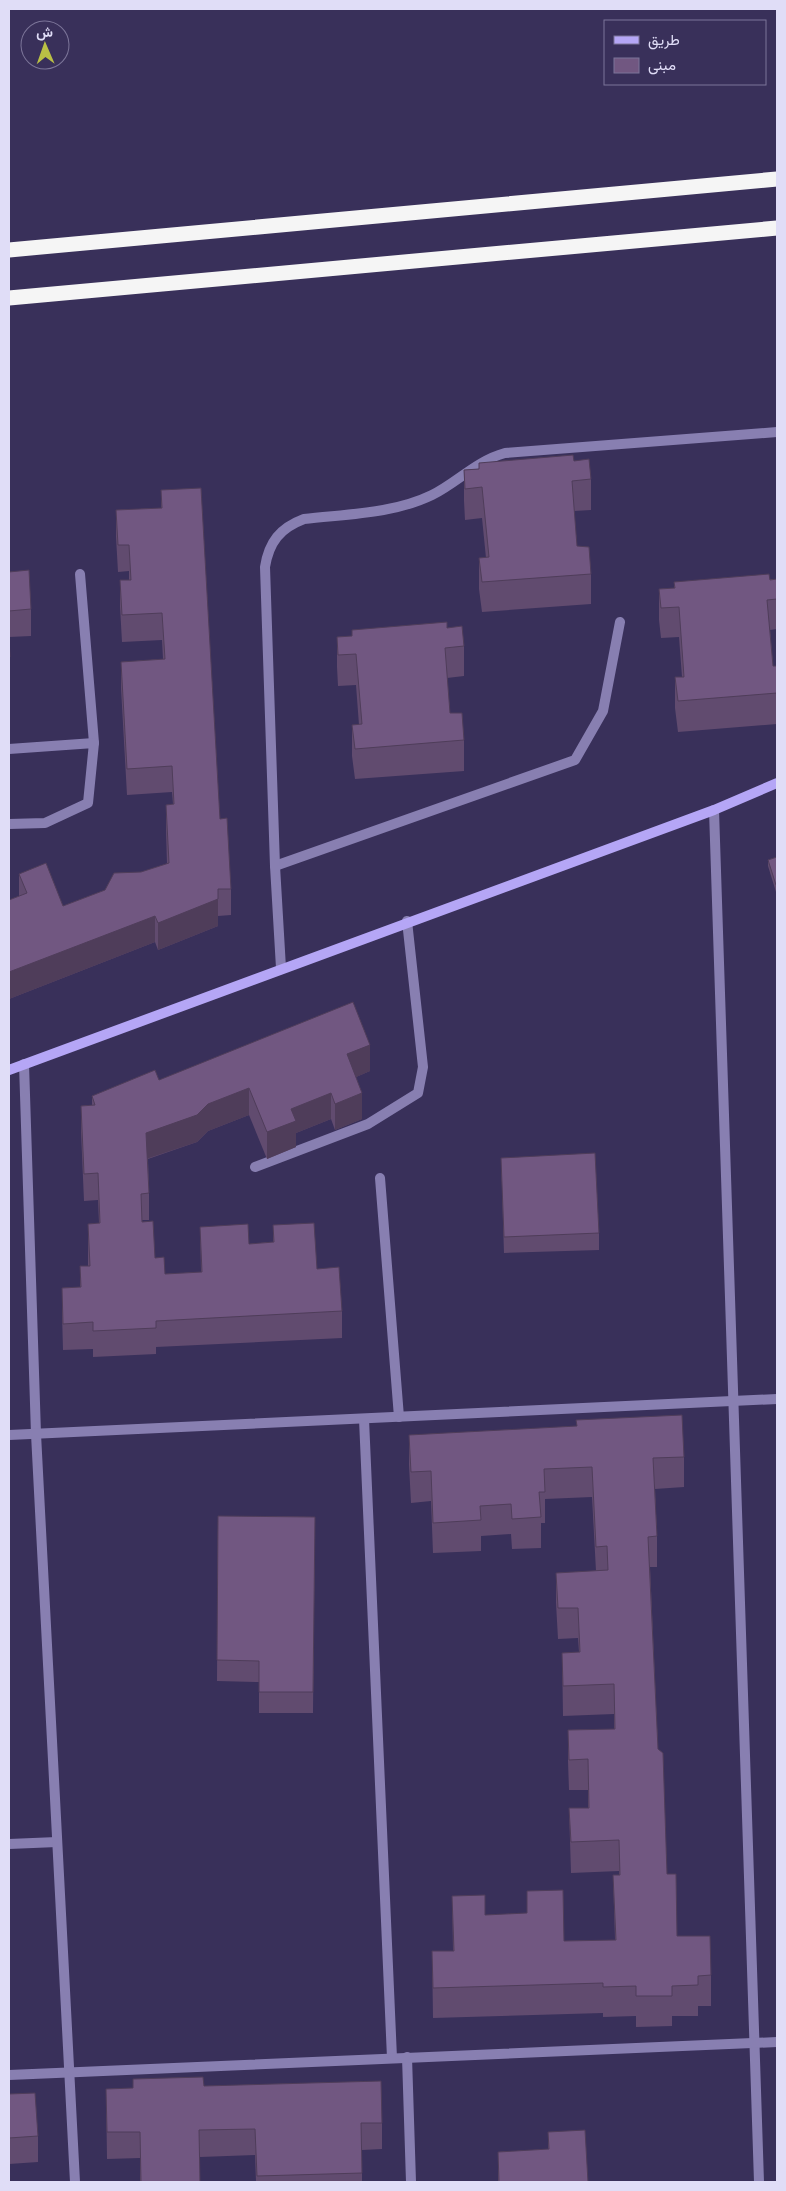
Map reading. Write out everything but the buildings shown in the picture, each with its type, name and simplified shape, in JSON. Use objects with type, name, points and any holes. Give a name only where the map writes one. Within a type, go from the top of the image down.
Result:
[{"type":"highway","points":[[9,250],[777,179]]},
{"type":"highway","points":[[9,298],[777,228]]},
{"type":"street","points":[[281,968],[275,866],[264,567],[272,542],[281,531],[291,524],[304,519],[390,509],[419,500],[446,486],[478,464],[505,453],[777,432]]},
{"type":"street","points":[[9,824],[45,823],[88,803],[94,744],[80,574]]},
{"type":"street","points":[[275,866],[575,760],[603,712],[620,622]]},
{"type":"street","points":[[9,749],[94,744]]},
{"type":"street","points":[[9,1070],[407,921],[714,810],[777,783]]},
{"type":"street","points":[[714,810],[759,2182]]},
{"type":"street","points":[[255,1167],[368,1124],[418,1093],[423,1067],[407,921]]},
{"type":"street","points":[[24,1064],[36,1434],[74,2182]]},
{"type":"street","points":[[380,1178],[398,1418]]},
{"type":"street","points":[[9,1435],[777,1399]]},
{"type":"street","points":[[364,1419],[392,2058]]},
{"type":"street","points":[[9,1844],[57,1842]]},
{"type":"street","points":[[9,2075],[777,2042]]},
{"type":"street","points":[[407,2057],[411,2182]]}]
